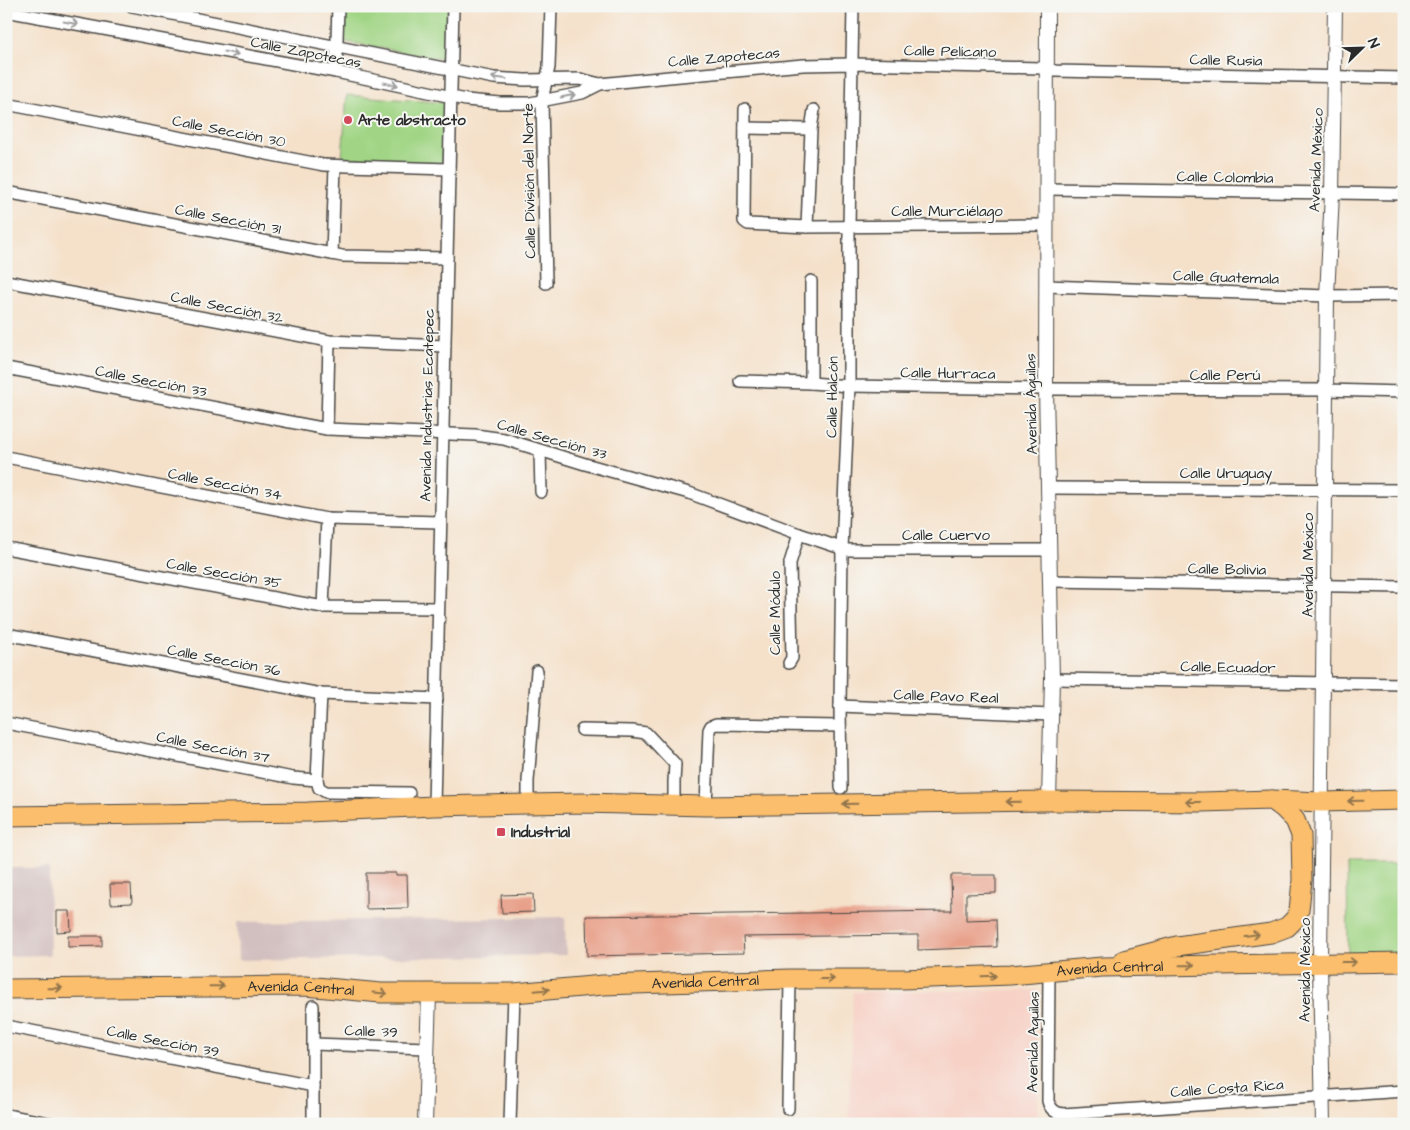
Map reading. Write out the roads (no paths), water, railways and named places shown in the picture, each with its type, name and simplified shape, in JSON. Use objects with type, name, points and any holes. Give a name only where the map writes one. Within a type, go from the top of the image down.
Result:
[{"type":"highway","points":[[6,816],[308,812],[528,804],[706,806],[1049,801],[1272,800],[1322,802],[1404,800]]},
{"type":"highway","points":[[1102,967],[1177,946],[1271,933],[1287,927],[1295,919],[1299,910],[1302,880],[1301,835],[1296,820],[1272,800]]},
{"type":"highway","name":"Avenida Central","points":[[6,989],[297,986],[381,993],[514,993],[603,985],[790,978],[903,979],[1049,972],[1102,967],[1404,962]]},
{"type":"street","name":"Calle Zapotecas","points":[[132,6],[504,79],[547,80],[580,78],[600,84]]},
{"type":"street","points":[[336,72],[338,6]]},
{"type":"street","name":"Avenida Industrias Ecatepec","points":[[434,806],[453,6]]},
{"type":"street","name":"Calle División del Norte","points":[[546,283],[542,101],[549,68],[551,6]]},
{"type":"street","name":"Calle Halcón","points":[[840,788],[842,548],[849,386],[852,6]]},
{"type":"street","name":"Avenida Águilas","points":[[1047,6],[1046,389],[1052,679],[1049,801]]},
{"type":"street","name":"Avenida México","points":[[1322,1124],[1320,963],[1326,390],[1335,6]]},
{"type":"street","name":"Calle Zapotecas","points":[[6,11],[336,72],[451,97],[500,104],[542,101],[582,93],[600,84],[738,70],[803,65],[852,64]]},
{"type":"street","name":"Calle Pelícano","points":[[852,64],[1040,68],[1048,70]]},
{"type":"street","name":"Calle Rusia","points":[[1048,70],[1404,78]]},
{"type":"street","name":"Calle Sección 30","points":[[6,104],[335,166],[449,169]]},
{"type":"street","points":[[745,109],[745,128],[810,129]]},
{"type":"street","points":[[807,227],[810,129],[814,110]]},
{"type":"street","name":"Calle Murciélago","points":[[745,128],[744,221],[750,224],[807,227],[1046,225]]},
{"type":"street","points":[[332,254],[335,166]]},
{"type":"street","name":"Calle Colombia","points":[[1047,189],[1404,194]]},
{"type":"street","name":"Calle Sección 31","points":[[6,192],[342,256],[447,258]]},
{"type":"street","name":"Calle Sección 32","points":[[6,281],[329,341],[445,346]]},
{"type":"street","points":[[810,383],[811,281]]},
{"type":"street","name":"Calle Guatemala","points":[[1047,286],[1328,296],[1404,295]]},
{"type":"street","points":[[327,429],[329,341]]},
{"type":"street","name":"Calle Sección 33","points":[[6,368],[327,429],[475,435],[504,439],[689,493],[842,548]]},
{"type":"street","name":"Calle Hurraca","points":[[740,381],[849,386],[1046,389]]},
{"type":"street","name":"Calle Perú","points":[[1046,389],[1404,392]]},
{"type":"street","points":[[540,451],[540,492]]},
{"type":"street","name":"Calle Sección 34","points":[[6,457],[326,519],[440,522]]},
{"type":"street","name":"Calle Uruguay","points":[[1048,488],[1404,490]]},
{"type":"street","points":[[323,607],[326,519]]},
{"type":"street","name":"Calle Módulo","points":[[789,663],[792,658],[790,563],[799,534]]},
{"type":"street","name":"Calle Sección 35","points":[[6,548],[323,607],[438,608]]},
{"type":"street","name":"Calle Cuervo","points":[[842,548],[851,550],[1050,550]]},
{"type":"street","name":"Calle Bolivia","points":[[1050,581],[1404,587]]},
{"type":"street","name":"Calle Sección 36","points":[[6,634],[321,694],[437,699]]},
{"type":"street","points":[[528,804],[536,671]]},
{"type":"street","name":"Calle Ecuador","points":[[1052,679],[1404,684]]},
{"type":"street","points":[[317,780],[321,694]]},
{"type":"street","name":"Calle Pavo Real","points":[[840,706],[1051,715]]},
{"type":"street","name":"Calle Sección 37","points":[[6,723],[293,778],[317,780],[319,788],[326,792],[410,793]]},
{"type":"street","points":[[706,806],[709,730],[711,726],[716,724],[840,726]]},
{"type":"street","points":[[582,730],[646,733],[675,764],[674,806]]},
{"type":"street","name":"Avenida Aguilas","points":[[1049,972],[1048,1101],[1049,1106],[1054,1111]]},
{"type":"street","points":[[788,1109],[790,978]]},
{"type":"street","points":[[510,1124],[514,993]]},
{"type":"street","points":[[426,1124],[429,994]]},
{"type":"street","points":[[313,1124],[314,1006]]},
{"type":"street","name":"Calle Sección 39","points":[[6,1026],[313,1086]]},
{"type":"street","name":"Calle 39","points":[[313,1044],[428,1048]]},
{"type":"street","name":"Calle Costa Rica","points":[[1054,1111],[1063,1114],[1404,1091]]},
{"type":"street","points":[[6,1115],[53,1124]]},
{"type":"place","name":"Arte abstracto","points":[[348,120]]},
{"type":"place","name":"Industrial","points":[[501,832]]}]
